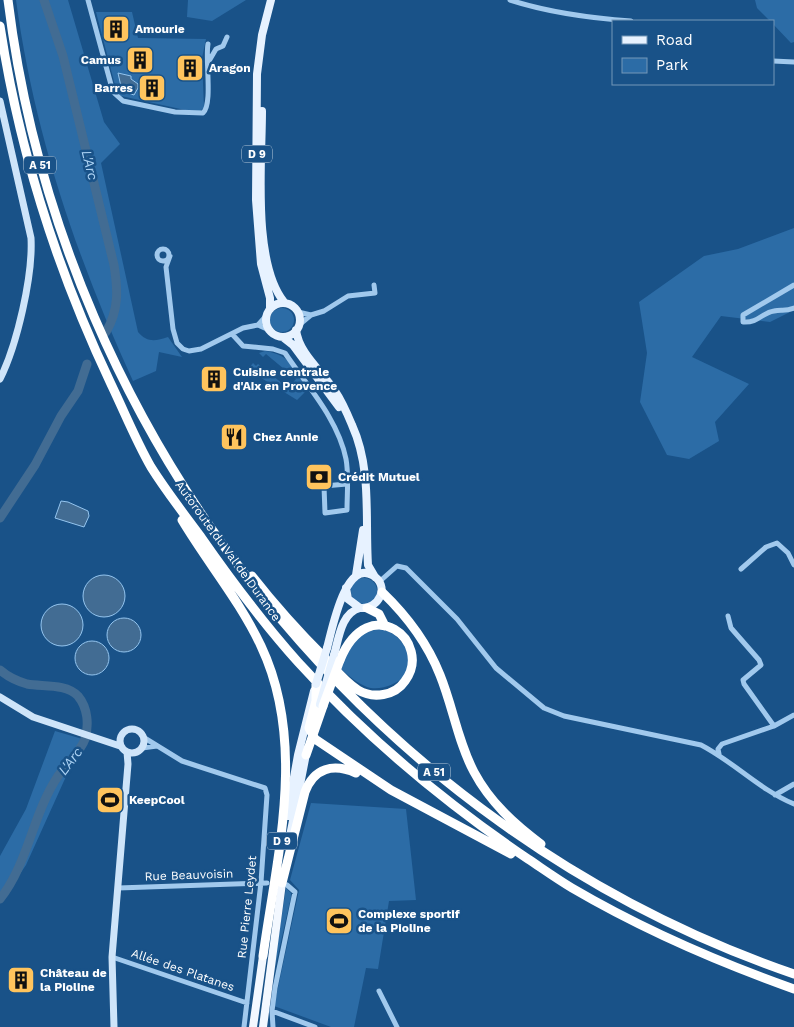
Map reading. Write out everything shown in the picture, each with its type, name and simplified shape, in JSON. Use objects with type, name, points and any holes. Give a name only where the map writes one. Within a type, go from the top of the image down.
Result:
[{"type":"highway","name":"Autoroute du Val de Durance","points":[[8,0],[16,55],[40,165],[63,240],[96,323],[129,394],[180,482],[213,534],[260,596],[297,640],[362,709],[453,788],[528,842],[591,881],[680,927],[794,974]]},
{"type":"highway","name":"Autoroute du Val de Durance","points":[[0,26],[16,116],[30,171],[60,263],[99,360],[152,468],[235,585],[296,660],[339,705],[395,758],[439,794],[562,882],[614,912],[692,949],[794,989]]},
{"type":"highway","points":[[152,468],[194,539],[254,631],[266,656],[276,690],[285,745],[285,788],[263,956]]},
{"type":"highway","points":[[180,482],[237,557],[288,619],[340,674],[357,690],[367,694],[386,694],[398,689],[408,678],[411,669],[413,656],[409,644],[398,632],[385,626],[371,626],[357,632],[337,657],[318,702],[306,754]]},
{"type":"highway","points":[[382,592],[402,612],[426,645],[440,675],[468,759],[488,794],[516,824],[591,881]]},
{"type":"highway","points":[[364,608],[379,614],[385,626]]},
{"type":"highway","points":[[316,684],[318,702]]},
{"type":"highway","points":[[312,734],[342,759],[391,790],[562,882]]},
{"type":"highway","points":[[284,884],[305,792],[314,776],[328,768],[340,768],[391,790]]},
{"type":"highway","name":"D 9","points":[[263,1027],[284,884]]},
{"type":"highway","name":"D 9","points":[[253,1027],[263,956]]},
{"type":"main road","name":"D 9","points":[[268,312],[270,298],[261,264],[256,200],[257,74],[262,36],[271,0]]},
{"type":"main road","name":"D 9","points":[[276,0],[264,50],[262,73],[262,230],[274,290],[284,302]]},
{"type":"main road","points":[[0,101],[31,238],[32,260],[12,350],[0,379]]},
{"type":"main road","points":[[337,657],[345,619],[350,613],[377,603],[382,592],[377,579],[368,565],[366,482],[361,450],[353,427],[335,392],[301,348],[296,329],[298,312],[293,306],[284,302],[268,312],[269,330],[293,345],[339,407],[351,430],[363,484],[362,537],[356,575]]},
{"type":"main road","points":[[284,338],[296,329]]},
{"type":"main road","points":[[316,684],[348,583],[356,575],[366,573],[377,579]]},
{"type":"main road","points":[[346,588],[348,599],[364,608]]},
{"type":"main road","points":[[0,697],[33,717],[105,740],[120,746],[126,752],[128,764],[112,957],[114,1027]]},
{"type":"main road","name":"D 9","points":[[263,956],[298,755],[318,702]]},
{"type":"main road","points":[[105,740],[120,736],[125,731],[131,729],[139,731],[143,737],[142,748],[135,753],[128,764]]},
{"type":"main road","points":[[120,736],[120,746]]},
{"type":"main road","points":[[126,752],[135,753]]},
{"type":"main road","name":"D 9","points":[[284,884],[306,754]]},
{"type":"street","points":[[88,0],[113,92],[119,99],[175,112],[200,114],[206,112],[208,106],[208,44]]},
{"type":"street","points":[[510,0],[533,7],[584,17],[619,20]]},
{"type":"street","points":[[207,69],[210,56],[216,49],[223,46],[227,37]]},
{"type":"street","points":[[774,61],[794,62]]},
{"type":"street","points":[[166,266],[157,256],[160,250],[168,250],[170,256],[166,266],[173,329],[177,343],[183,349],[195,351],[232,334],[258,325],[268,312]]},
{"type":"street","points":[[161,260],[166,261],[170,256]]},
{"type":"street","points":[[296,329],[311,316],[324,312],[348,296],[375,293],[374,285]]},
{"type":"street","points":[[794,285],[742,315],[743,322],[753,322],[774,311],[784,312],[794,308]]},
{"type":"street","points":[[298,312],[311,316]]},
{"type":"street","points":[[258,325],[269,330]]},
{"type":"street","points":[[232,334],[243,346],[273,349],[284,353],[336,427],[346,460],[347,484],[347,510],[324,513],[324,486],[347,484]]},
{"type":"street","points":[[740,569],[759,551],[777,543],[788,553],[794,565]]},
{"type":"street","points":[[377,579],[397,566],[406,568],[429,594],[457,619],[496,668],[544,708],[564,716],[702,745],[719,754],[775,795],[794,804]]},
{"type":"street","points":[[728,616],[731,628],[759,660],[760,665],[744,680],[744,684],[774,726]]},
{"type":"street","points":[[719,754],[718,748],[722,744],[774,726],[794,715]]},
{"type":"street","points":[[143,737],[157,746]]},
{"type":"street","points":[[142,748],[157,746]]},
{"type":"street","name":"Rue Pierre Leydet","points":[[157,746],[182,761],[265,788],[267,795],[261,882],[244,1027]]},
{"type":"street","points":[[775,795],[794,784]]},
{"type":"street","name":"Rue Beauvoisin","points":[[118,888],[267,883]]},
{"type":"street","points":[[272,1027],[272,1011],[284,934],[295,892],[284,884]]},
{"type":"street","name":"Allée des Platanes","points":[[112,957],[247,1003]]},
{"type":"street","points":[[380,992],[397,1027]]},
{"type":"street","points":[[272,1011],[315,1027]]},
{"type":"green space","points":[[16,0],[68,0],[104,122],[120,144],[101,163],[138,332],[141,336],[152,340],[168,337],[182,357],[159,352],[156,371],[133,381],[94,289],[60,195],[34,98]]},
{"type":"green space","points":[[188,0],[246,0],[212,21],[187,17]]},
{"type":"green space","points":[[755,0],[794,0],[794,42],[791,43],[774,25],[774,20],[769,20],[757,8]]},
{"type":"green space","points":[[96,12],[132,12],[138,38],[206,39],[202,58],[204,108],[200,111],[185,110],[121,96],[116,89]]},
{"type":"green space","points":[[794,228],[794,310],[770,322],[721,316],[692,357],[749,384],[715,422],[719,441],[689,459],[667,455],[640,402],[647,353],[639,302],[704,256],[738,249]]},
{"type":"green space","points":[[282,308],[287,309],[293,315],[293,325],[287,331],[282,332],[277,331],[271,325],[270,320],[271,315],[277,309]]},
{"type":"green space","points":[[265,351],[281,356],[295,369],[307,390],[297,400],[258,376],[244,378],[244,374],[253,363],[256,366],[258,364],[288,388],[296,379],[266,354],[263,357],[259,353]]},
{"type":"green space","points":[[364,578],[373,582],[377,591],[373,600],[364,604],[355,600],[351,591],[355,582]]},
{"type":"green space","points":[[381,629],[388,631],[400,640],[407,652],[408,667],[402,678],[393,684],[372,688],[350,677],[341,669],[350,646],[354,641],[364,633]]},
{"type":"green space","points":[[55,731],[86,740],[73,761],[26,865],[0,903],[0,856],[26,809]]},
{"type":"green space","name":"Complexe sportif de la Pioline","points":[[311,803],[406,809],[416,900],[389,901],[378,969],[366,968],[354,1027],[331,1027],[274,1006],[299,890],[290,880]]},
{"type":"green space","points":[[286,888],[291,893],[291,897],[271,986]]},
{"type":"shaded area","points":[[118,73],[131,76],[131,79],[138,84],[134,95],[122,91]]},
{"type":"shaded area","points":[[61,501],[88,511],[89,516],[84,527],[55,518]]},
{"type":"shaded area","points":[[108,575],[116,578],[122,584],[125,596],[122,608],[116,614],[100,617],[92,614],[86,608],[83,592],[86,584],[92,578]]},
{"type":"shaded area","points":[[66,604],[74,607],[80,613],[83,625],[80,637],[74,643],[58,646],[50,643],[44,637],[41,621],[44,613],[50,607]]},
{"type":"shaded area","points":[[124,618],[131,619],[136,623],[140,628],[140,642],[136,647],[131,651],[124,652],[117,651],[112,647],[108,642],[107,635],[108,628],[112,623],[117,619]]},
{"type":"shaded area","points":[[92,641],[99,642],[104,646],[108,651],[108,665],[104,670],[99,674],[92,675],[85,674],[80,670],[76,665],[75,658],[76,651],[80,646],[85,642]]},
{"type":"waterway","name":"L'Arc","points":[[44,0],[63,56],[114,265],[116,300],[113,316],[106,332]]},
{"type":"waterway","name":"L'Arc","points":[[0,518],[35,465],[61,416],[78,391],[87,364]]},
{"type":"waterway","name":"L'Arc","points":[[0,670],[9,677],[23,683],[61,687],[73,692],[84,706],[87,722],[83,744],[49,791],[18,870],[0,899]]},
{"type":"place","name":"Amourie","points":[[116,29]]},
{"type":"place","name":"Camus","points":[[140,60]]},
{"type":"place","name":"Aragon","points":[[190,68]]},
{"type":"place","name":"Barres","points":[[152,88]]},
{"type":"place","name":"Cuisine centrale d'Aix en Provence","points":[[214,379]]},
{"type":"place","name":"Chez Annie","points":[[234,437]]},
{"type":"place","name":"Crédit Mutuel","points":[[319,477]]},
{"type":"place","name":"KeepCool","points":[[110,800]]},
{"type":"place","name":"Complexe sportif de la Pioline","points":[[339,921]]},
{"type":"place","name":"Château de la Pioline","points":[[21,980]]}]
